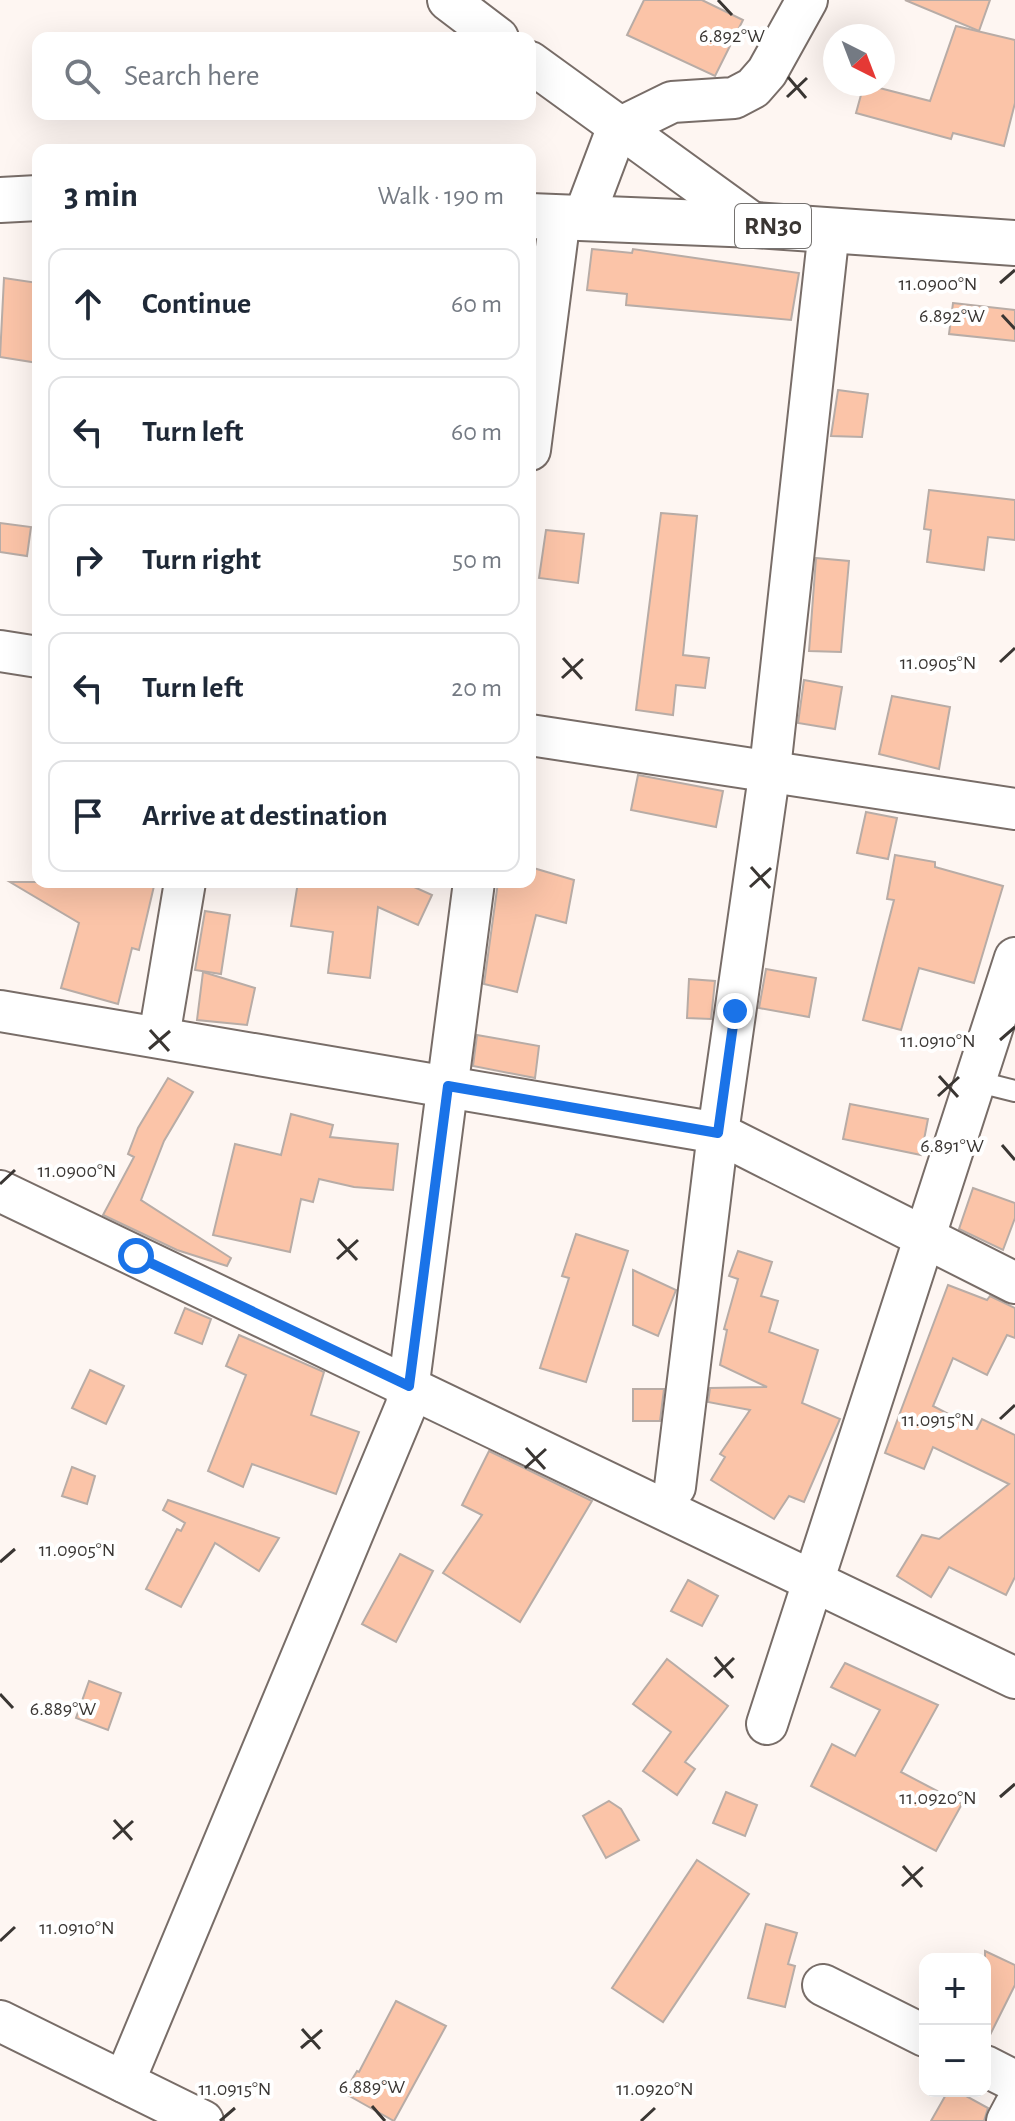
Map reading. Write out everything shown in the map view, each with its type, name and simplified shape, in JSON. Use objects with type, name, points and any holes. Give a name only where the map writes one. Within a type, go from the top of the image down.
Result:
[{"type":"main road","points":[[0,200],[32,198]]},
{"type":"main road","name":"RN30","points":[[558,217],[755,225],[1015,243]]},
{"type":"street","points":[[448,0],[490,32]]},
{"type":"street","points":[[536,400],[558,217],[617,129],[672,102],[734,98],[753,88],[767,72],[807,0]]},
{"type":"street","points":[[536,67],[617,129],[755,225]]},
{"type":"street","points":[[675,1487],[718,1133],[770,769],[829,230]]},
{"type":"street","points":[[0,651],[32,656]]},
{"type":"street","points":[[536,736],[770,769],[1015,809]]},
{"type":"street","points":[[159,1037],[184,888]]},
{"type":"street","points":[[124,2082],[400,1421],[409,1386],[473,888]]},
{"type":"street","points":[[767,1724],[1015,958]]},
{"type":"street","points":[[0,1011],[718,1133],[1015,1283]]},
{"type":"street","points":[[0,1191],[1015,1678]]},
{"type":"street","points":[[823,1985],[919,2033]]},
{"type":"street","points":[[0,2021],[203,2121]]},
{"type":"street","points":[[991,2069],[1015,2081]]},
{"type":"street","points":[[1007,2121],[1015,2106]]},
{"type":"lane","points":[[975,1081],[1015,1091]]},
{"type":"building","points":[[644,0],[702,0],[743,20],[715,76],[627,35]]},
{"type":"building","points":[[905,0],[990,0],[979,31]]},
{"type":"building","points":[[956,26],[1015,40],[1015,103],[1004,146],[953,133],[951,139],[856,113],[861,96],[895,96],[895,92],[930,101]]},
{"type":"building","points":[[592,249],[632,253],[633,249],[799,273],[791,320],[626,305],[627,294],[587,290]]},
{"type":"building","points":[[4,278],[32,282],[32,362],[0,357]]},
{"type":"building","points":[[953,303],[1015,310],[1015,341],[949,334]]},
{"type":"building","points":[[838,390],[868,394],[862,437],[831,436]]},
{"type":"building","points":[[929,490],[1015,500],[1015,540],[988,537],[984,570],[927,562],[931,530],[924,529]]},
{"type":"building","points":[[661,513],[697,516],[683,655],[709,658],[705,688],[676,685],[673,715],[636,710]]},
{"type":"building","points":[[0,523],[31,527],[27,556],[0,552]]},
{"type":"building","points":[[546,530],[584,534],[578,583],[539,578]]},
{"type":"building","points":[[816,558],[849,561],[841,652],[809,651]]},
{"type":"building","points":[[804,680],[842,687],[835,729],[798,723]]},
{"type":"building","points":[[892,696],[950,707],[939,769],[879,754]]},
{"type":"building","points":[[638,775],[723,791],[716,827],[631,810]]},
{"type":"building","points":[[866,812],[897,818],[888,859],[857,853]]},
{"type":"building","points":[[895,855],[935,862],[935,867],[1003,886],[974,983],[919,968],[901,1030],[863,1020],[894,900],[887,899]]},
{"type":"building","points":[[536,869],[574,880],[566,923],[536,915],[517,992],[484,984],[497,888],[536,888]]},
{"type":"building","points":[[10,882],[32,882],[32,888],[154,888],[139,950],[132,948],[118,1004],[61,988],[79,923]]},
{"type":"building","points":[[297,888],[416,888],[432,895],[418,925],[378,907],[370,978],[328,973],[333,932],[291,926]]},
{"type":"building","points":[[205,911],[230,915],[221,974],[195,970]]},
{"type":"building","points":[[766,969],[816,978],[809,1017],[759,1008]]},
{"type":"building","points":[[203,972],[255,988],[247,1025],[197,1020]]},
{"type":"building","points":[[689,979],[715,981],[711,1019],[687,1018]]},
{"type":"building","points":[[477,1035],[539,1046],[535,1078],[473,1066]]},
{"type":"building","points":[[168,1078],[193,1092],[164,1141],[141,1200],[231,1258],[227,1266],[177,1250],[103,1215],[134,1157],[128,1154],[138,1128]]},
{"type":"building","points":[[850,1104],[928,1119],[921,1155],[843,1139]]},
{"type":"building","points":[[291,1114],[333,1125],[330,1137],[398,1144],[393,1190],[354,1187],[319,1179],[313,1202],[301,1199],[290,1252],[213,1235],[235,1144],[281,1155]]},
{"type":"building","points":[[973,1188],[1015,1203],[1015,1218],[1003,1250],[959,1229]]},
{"type":"building","points":[[576,1234],[628,1251],[586,1382],[540,1368],[569,1278],[562,1276]]},
{"type":"building","points":[[738,1251],[772,1262],[761,1296],[778,1301],[769,1332],[818,1350],[802,1403],[840,1419],[804,1502],[789,1496],[774,1519],[711,1480],[725,1457],[720,1454],[750,1410],[708,1402],[710,1388],[767,1387],[720,1365],[727,1330],[724,1329],[738,1279],[729,1276]]},
{"type":"building","points":[[633,1270],[676,1290],[658,1336],[633,1325]]},
{"type":"building","points":[[948,1285],[987,1300],[990,1296],[1015,1308],[1015,1338],[1007,1335],[987,1375],[953,1358],[933,1406],[977,1429],[982,1419],[1015,1435],[1015,1577],[1006,1595],[949,1567],[931,1597],[897,1576],[922,1535],[939,1539],[1009,1484],[933,1447],[924,1469],[885,1453]]},
{"type":"building","points":[[185,1308],[211,1319],[202,1344],[175,1333]]},
{"type":"building","points":[[239,1335],[324,1372],[311,1415],[359,1432],[336,1494],[252,1464],[243,1487],[208,1471],[246,1375],[226,1366]]},
{"type":"building","points":[[90,1370],[124,1386],[106,1424],[72,1408]]},
{"type":"building","points":[[633,1389],[664,1389],[660,1421],[633,1421]]},
{"type":"building","points":[[489,1451],[592,1501],[520,1622],[443,1573],[482,1515],[462,1505]]},
{"type":"building","points":[[72,1467],[95,1476],[87,1504],[62,1496]]},
{"type":"building","points":[[168,1500],[279,1538],[259,1571],[215,1543],[181,1607],[146,1589],[177,1529],[181,1531],[185,1523],[163,1510]]},
{"type":"building","points":[[400,1554],[433,1571],[396,1642],[362,1624]]},
{"type":"building","points":[[688,1580],[718,1596],[702,1626],[671,1611]]},
{"type":"building","points":[[667,1659],[728,1706],[685,1762],[695,1769],[677,1795],[643,1771],[671,1732],[633,1704]]},
{"type":"building","points":[[845,1663],[938,1705],[901,1772],[962,1804],[936,1851],[811,1786],[832,1744],[855,1756],[880,1710],[831,1687]]},
{"type":"building","points":[[89,1681],[121,1693],[108,1730],[76,1718]]},
{"type":"building","points":[[726,1792],[757,1805],[745,1836],[713,1823]]},
{"type":"building","points":[[609,1801],[621,1809],[639,1840],[606,1858],[583,1816]]},
{"type":"building","points":[[697,1860],[749,1894],[663,2022],[612,1988]]},
{"type":"building","points":[[766,1924],[797,1933],[788,1964],[795,1966],[785,2007],[748,1998]]},
{"type":"building","points":[[991,1954],[1015,1965],[1015,1985],[991,2033]]},
{"type":"building","points":[[396,2001],[446,2026],[394,2121],[344,2093],[359,2072]]},
{"type":"building","points":[[945,2097],[968,2097],[988,2108],[984,2121],[931,2121]]},
{"type":"route","points":[[136,1256],[409,1386],[448,1086],[718,1133],[735,1011]]}]
